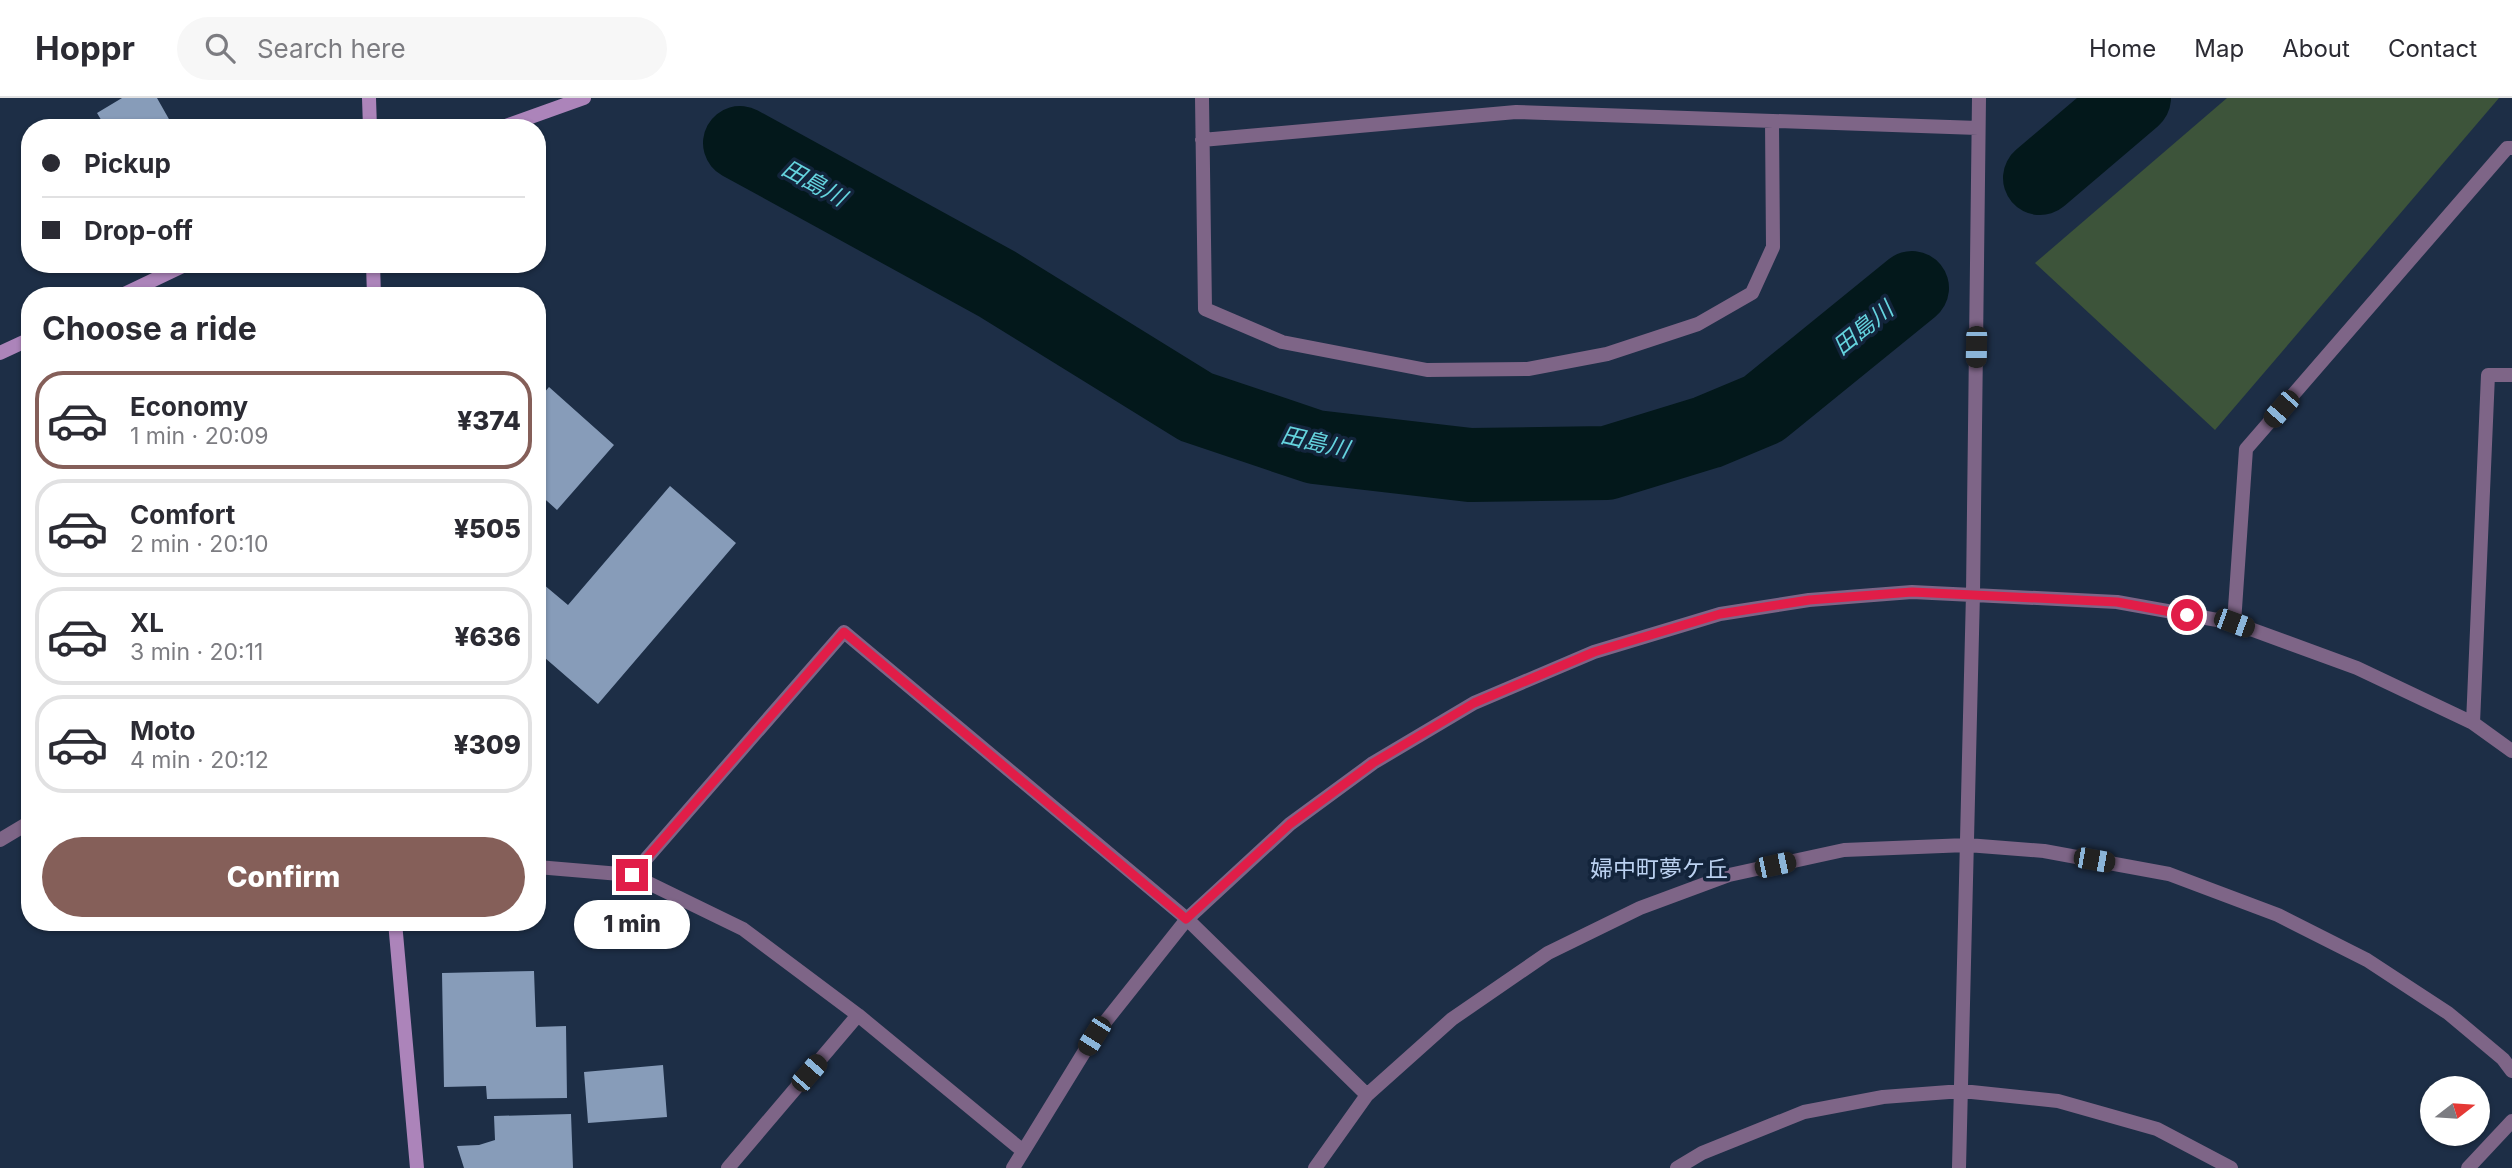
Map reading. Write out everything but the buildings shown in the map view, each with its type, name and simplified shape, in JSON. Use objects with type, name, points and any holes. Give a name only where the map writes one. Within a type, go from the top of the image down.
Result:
[{"type":"street","points":[[369,98],[370,119]]},
{"type":"street","points":[[525,119],[584,98]]},
{"type":"street","points":[[1202,98],[1205,309],[1282,342],[1427,370],[1528,369],[1608,355],[1698,324],[1752,293],[1773,247],[1772,122]]},
{"type":"street","points":[[1959,1168],[1973,593],[1979,98]]},
{"type":"street","points":[[1202,140],[1516,112],[1978,128]]},
{"type":"street","points":[[2234,623],[2246,449],[2508,148],[2512,148]]},
{"type":"street","points":[[139,287],[168,273]]},
{"type":"street","points":[[0,353],[21,342]]},
{"type":"street","points":[[2473,723],[2488,375],[2512,375]]},
{"type":"street","points":[[1013,1168],[1094,1036],[1186,919],[1290,824],[1373,763],[1474,703],[1594,652],[1720,614],[1809,600],[1912,592],[2117,602],[2234,623],[2357,668],[2473,723],[2512,751]]},
{"type":"street","points":[[632,875],[844,632],[1186,919],[1367,1095]]},
{"type":"street","points":[[0,839],[21,827]]},
{"type":"street","points":[[1315,1168],[1367,1095],[1452,1019],[1548,953],[1640,908],[1729,874],[1844,850],[1967,845],[2044,851],[2169,874],[2278,915],[2367,960],[2448,1013],[2503,1059],[2512,1071]]},
{"type":"street","points":[[546,868],[632,875],[743,929],[858,1016],[1023,1151]]},
{"type":"street","points":[[396,931],[417,1168]]},
{"type":"street","points":[[729,1168],[858,1016]]},
{"type":"street","points":[[1677,1168],[1702,1153],[1804,1112],[1883,1097],[1962,1091],[2058,1101],[2157,1129],[2231,1168]]},
{"type":"street","points":[[2468,1168],[2512,1121]]},
{"type":"green space","points":[[2227,98],[2499,98],[2215,430],[2035,263]]},
{"type":"waterway","name":"田島川","points":[[2040,178],[2134,98]]},
{"type":"waterway","name":"田島川","points":[[740,143],[997,284],[1196,407],[1315,447],[1470,465],[1607,463],[1708,432],[1763,409],[1912,288]]},
{"type":"district","name":"婦中町夢ケ丘","points":[[1659,869]]},
{"type":"route","points":[[632,875],[844,632],[1186,919],[1290,824],[1373,763],[1474,703],[1594,652],[1720,614],[1809,600],[1912,592],[2117,602],[2187,615]]}]
